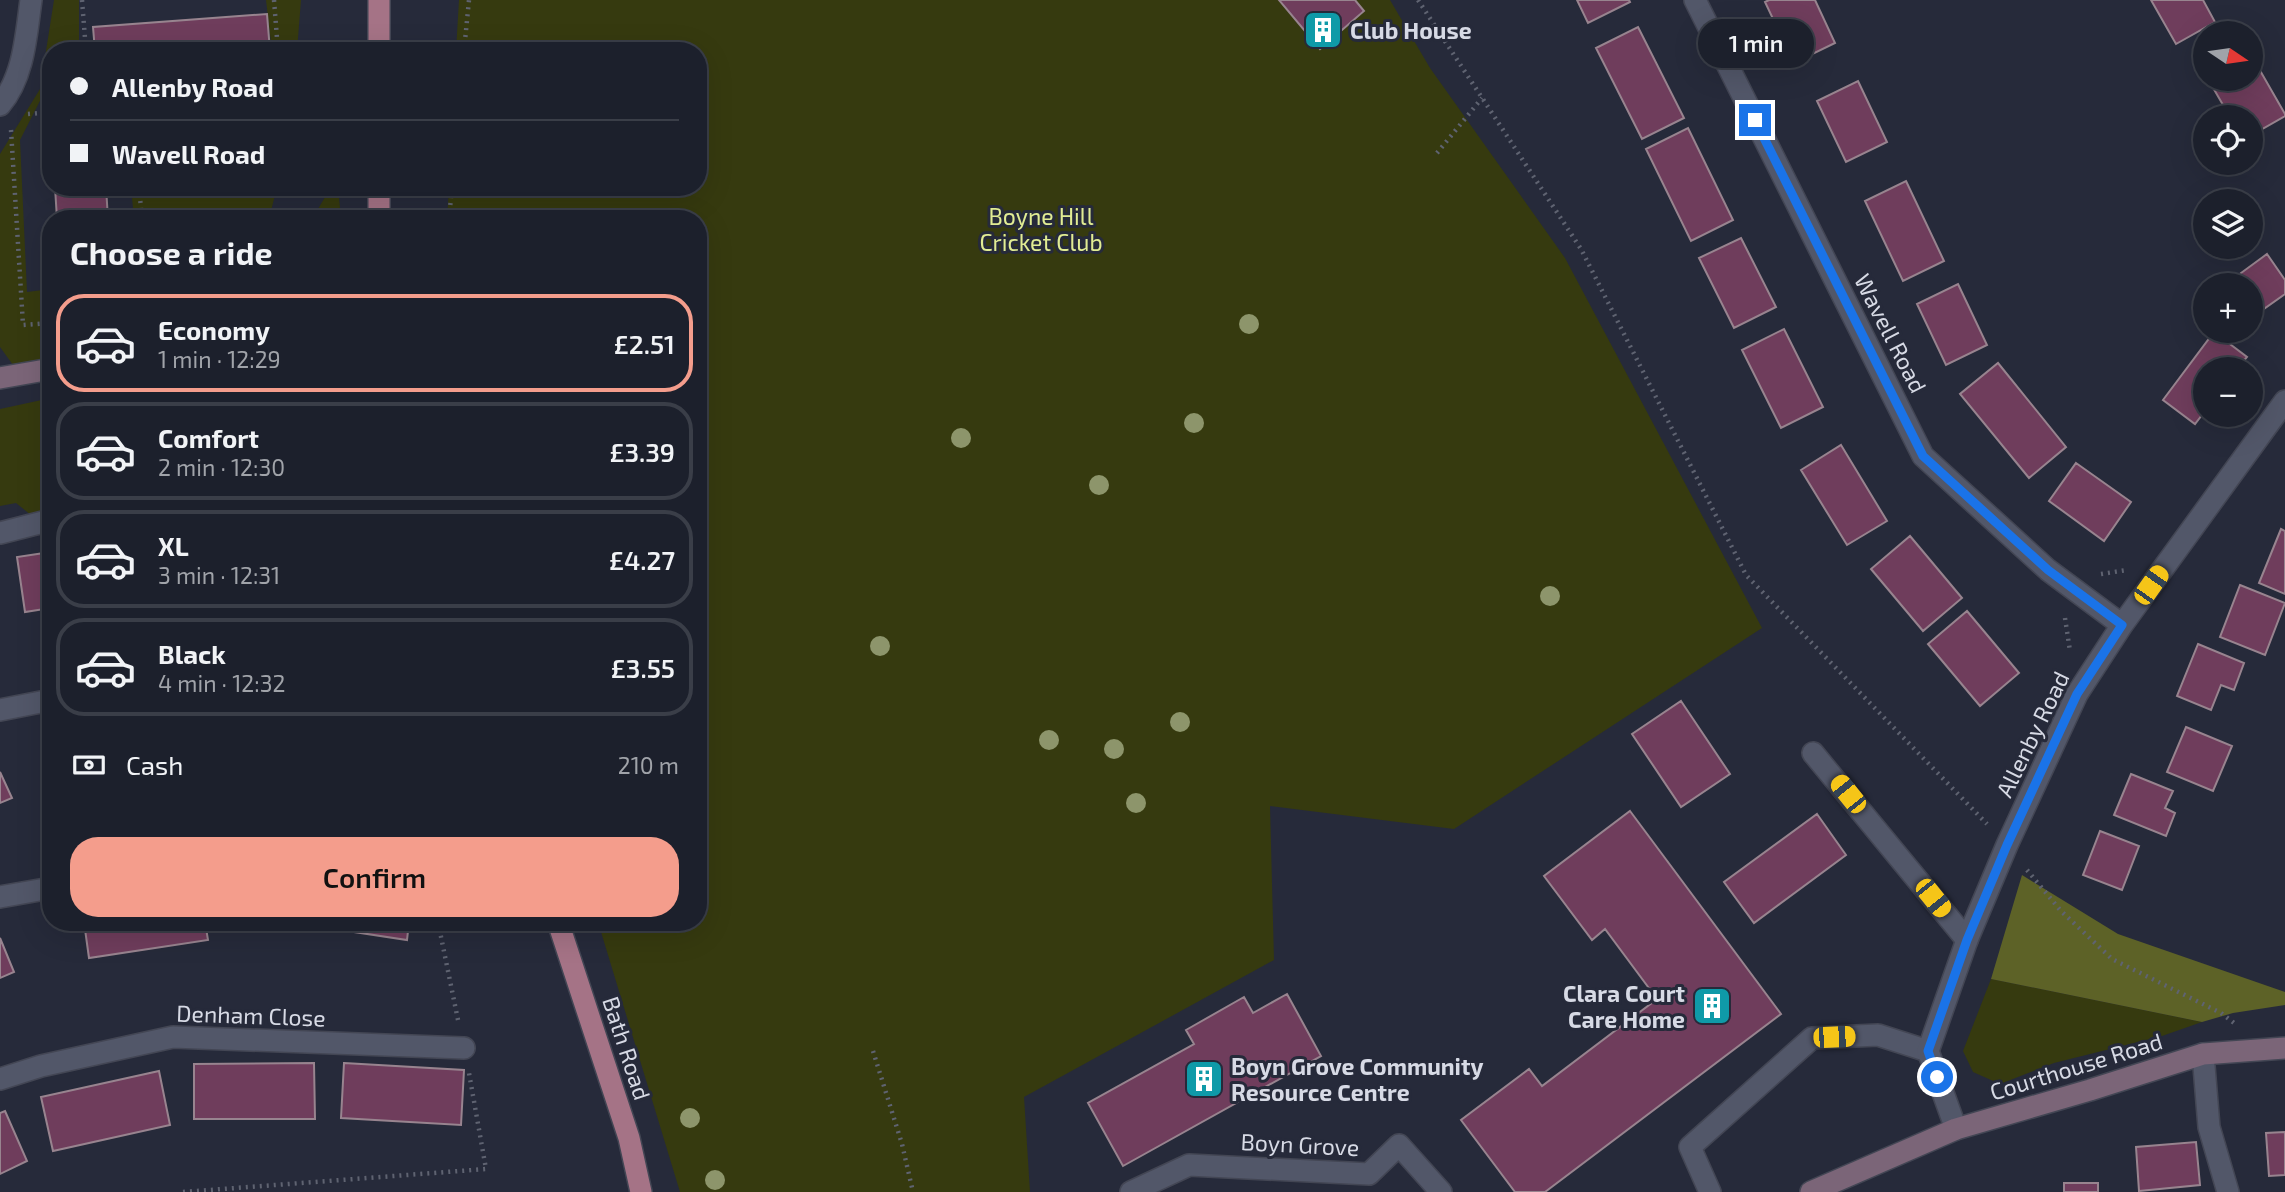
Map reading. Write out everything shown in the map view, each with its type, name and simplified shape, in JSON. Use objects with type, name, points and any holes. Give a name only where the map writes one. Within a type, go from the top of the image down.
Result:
[{"type":"main road","points":[[379,0],[379,42]]},
{"type":"main road","name":"Bath Road","points":[[561,931],[629,1139],[641,1192]]},
{"type":"street","points":[[5,111],[22,60],[31,0]]},
{"type":"street","name":"Wavell Road","points":[[1695,0],[1923,456],[2048,570],[2122,625]]},
{"type":"street","points":[[0,378],[42,371]]},
{"type":"street","name":"Allenby Road","points":[[1928,1051],[1967,940],[2007,845],[2077,694],[2122,625],[2285,401]]},
{"type":"street","points":[[0,533],[42,522]]},
{"type":"street","points":[[0,710],[42,702]]},
{"type":"street","points":[[1813,753],[1967,940]]},
{"type":"street","points":[[0,897],[42,890]]},
{"type":"street","points":[[1710,1192],[1690,1147],[1812,1038],[1878,1035],[1928,1051],[1956,1129]]},
{"type":"street","name":"Denham Close","points":[[0,1079],[41,1066],[173,1037],[464,1048]]},
{"type":"street","name":"Courthouse Road","points":[[1811,1192],[1956,1129],[2203,1054],[2276,1048]]},
{"type":"street","points":[[2203,1054],[2208,1127],[2228,1192]]},
{"type":"street","name":"Boyn Grove","points":[[1131,1192],[1189,1165],[1369,1174],[1399,1145],[1441,1192]]},
{"type":"path","points":[[82,0],[85,42]]},
{"type":"path","points":[[274,0],[277,42]]},
{"type":"path","points":[[465,42],[469,0]]},
{"type":"path","points":[[1419,0],[1581,249],[1746,575],[2007,845],[2061,911],[2112,958],[2221,1013],[2276,1048]]},
{"type":"path","points":[[1437,153],[1482,98]]},
{"type":"path","points":[[5,111],[23,325],[42,324]]},
{"type":"path","points":[[183,1192],[486,1169],[440,931]]},
{"type":"path","points":[[873,1051],[902,1144],[913,1192]]},
{"type":"green space","points":[[54,0],[79,0],[79,42],[47,42]]},
{"type":"green space","points":[[266,0],[301,0],[298,42],[271,42]]},
{"type":"green space","name":"Boyne Hill Cricket Club","points":[[459,0],[1390,0],[1430,68],[1565,258],[1762,628],[1454,829],[1270,806],[1274,960],[1024,1097],[1030,1192],[680,1192],[601,931],[707,931],[707,210],[448,210],[448,196],[707,196],[707,42],[457,42]]},
{"type":"green space","points":[[42,76],[42,97],[20,140],[27,292],[42,290],[42,359],[13,365],[0,347],[0,154],[40,89]]},
{"type":"green space","points":[[132,196],[275,196],[271,210],[133,210]]},
{"type":"green space","points":[[326,196],[339,196],[340,210],[317,210]]},
{"type":"green space","points":[[42,400],[42,513],[31,515],[16,503],[0,506],[0,409]]},
{"type":"green space","points":[[2022,875],[2118,934],[2285,992],[2285,1005],[2233,1013],[2202,1022],[1991,979]]},
{"type":"green space","points":[[1991,979],[2202,1022],[2162,1036],[2054,1063],[2000,1084],[1973,1072],[1963,1051]]},
{"type":"building","name":"Club House","points":[[1279,0],[1355,0],[1364,11],[1320,49]]},
{"type":"building","points":[[1577,0],[1629,0],[1630,2],[1588,23]]},
{"type":"building","points":[[1815,0],[1835,43],[1794,63],[1765,2]]},
{"type":"building","points":[[2151,0],[2203,0],[2214,21],[2193,21],[2193,34],[2176,44]]},
{"type":"building","points":[[267,14],[269,42],[94,42],[93,27]]},
{"type":"building","points":[[1638,27],[1684,118],[1642,139],[1596,48]]},
{"type":"building","points":[[2263,76],[2285,116],[2263,129],[2263,105],[2223,105],[2215,91],[2263,91]]},
{"type":"building","points":[[1858,81],[1887,142],[1846,162],[1817,101]]},
{"type":"building","points":[[1688,128],[1733,220],[1691,241],[1646,149]]},
{"type":"building","points":[[1906,181],[1944,261],[1903,281],[1865,201]]},
{"type":"building","points":[[56,196],[107,196],[107,210],[56,210]]},
{"type":"building","points":[[1741,238],[1776,307],[1734,328],[1699,258]]},
{"type":"building","points":[[2267,254],[2285,280],[2285,294],[2263,310],[2263,273],[2241,273]]},
{"type":"building","points":[[1958,284],[1987,345],[1946,365],[1917,304]]},
{"type":"building","points":[[1784,329],[1823,407],[1781,428],[1742,350]]},
{"type":"building","points":[[2206,343],[2229,343],[2247,357],[2195,357]]},
{"type":"building","points":[[2193,360],[2193,422],[2163,400]]},
{"type":"building","points":[[1998,363],[2066,447],[2029,478],[1960,394]]},
{"type":"building","points":[[1841,445],[1887,521],[1847,545],[1801,470]]},
{"type":"building","points":[[2076,463],[2131,502],[2104,541],[2049,501]]},
{"type":"building","points":[[2281,529],[2285,531],[2285,594],[2259,583]]},
{"type":"building","points":[[1910,536],[1962,598],[1923,631],[1871,569]]},
{"type":"building","points":[[42,553],[42,609],[25,612],[17,557]]},
{"type":"building","points":[[2240,585],[2285,603],[2265,655],[2220,637]]},
{"type":"building","points":[[1967,611],[2019,673],[1980,706],[1928,644]]},
{"type":"building","points":[[2198,644],[2244,663],[2234,690],[2221,685],[2211,710],[2177,696]]},
{"type":"building","points":[[1681,701],[1730,774],[1681,807],[1632,734]]},
{"type":"building","points":[[2186,727],[2232,746],[2213,791],[2167,772]]},
{"type":"building","points":[[0,772],[12,798],[0,803]]},
{"type":"building","points":[[2131,774],[2173,791],[2165,808],[2175,813],[2166,836],[2114,815]]},
{"type":"building","name":"Clara Court Care Home","points":[[1630,811],[1781,1014],[1545,1192],[1515,1192],[1461,1120],[1529,1069],[1542,1086],[1657,999],[1605,929],[1592,940],[1544,876]]},
{"type":"building","points":[[1817,814],[1846,855],[1754,923],[1724,882]]},
{"type":"building","points":[[2100,831],[2139,846],[2122,890],[2083,875]]},
{"type":"building","points":[[85,931],[206,931],[208,940],[89,958]]},
{"type":"building","points":[[348,931],[408,931],[407,940]]},
{"type":"building","points":[[0,938],[14,972],[0,978]]},
{"type":"building","name":"Boyn Grove Community Resource Centre","points":[[1287,994],[1321,1056],[1123,1166],[1088,1103],[1194,1044],[1186,1030],[1244,997],[1253,1013]]},
{"type":"building","points":[[314,1063],[315,1119],[194,1119],[194,1064]]},
{"type":"building","points":[[344,1063],[464,1070],[461,1125],[341,1118]]},
{"type":"building","points":[[159,1071],[170,1125],[53,1151],[41,1097]]},
{"type":"building","points":[[5,1111],[27,1161],[0,1174],[0,1113]]},
{"type":"building","points":[[2285,1132],[2285,1175],[2269,1176],[2266,1133]]},
{"type":"building","points":[[2196,1142],[2200,1185],[2139,1191],[2136,1147]]},
{"type":"building","points":[[2064,1183],[2098,1183],[2098,1192],[2064,1192]]},
{"type":"place","name":"Club House","points":[[1323,30]]},
{"type":"place","name":"Clara Court Care Home","points":[[1712,1006]]},
{"type":"place","name":"Boyn Grove Community Resource Centre","points":[[1204,1079]]},
{"type":"route","points":[[1755,120],[1923,456],[2048,570],[2122,625],[2077,694],[2007,845],[1967,940],[1928,1051],[1937,1077]]}]
